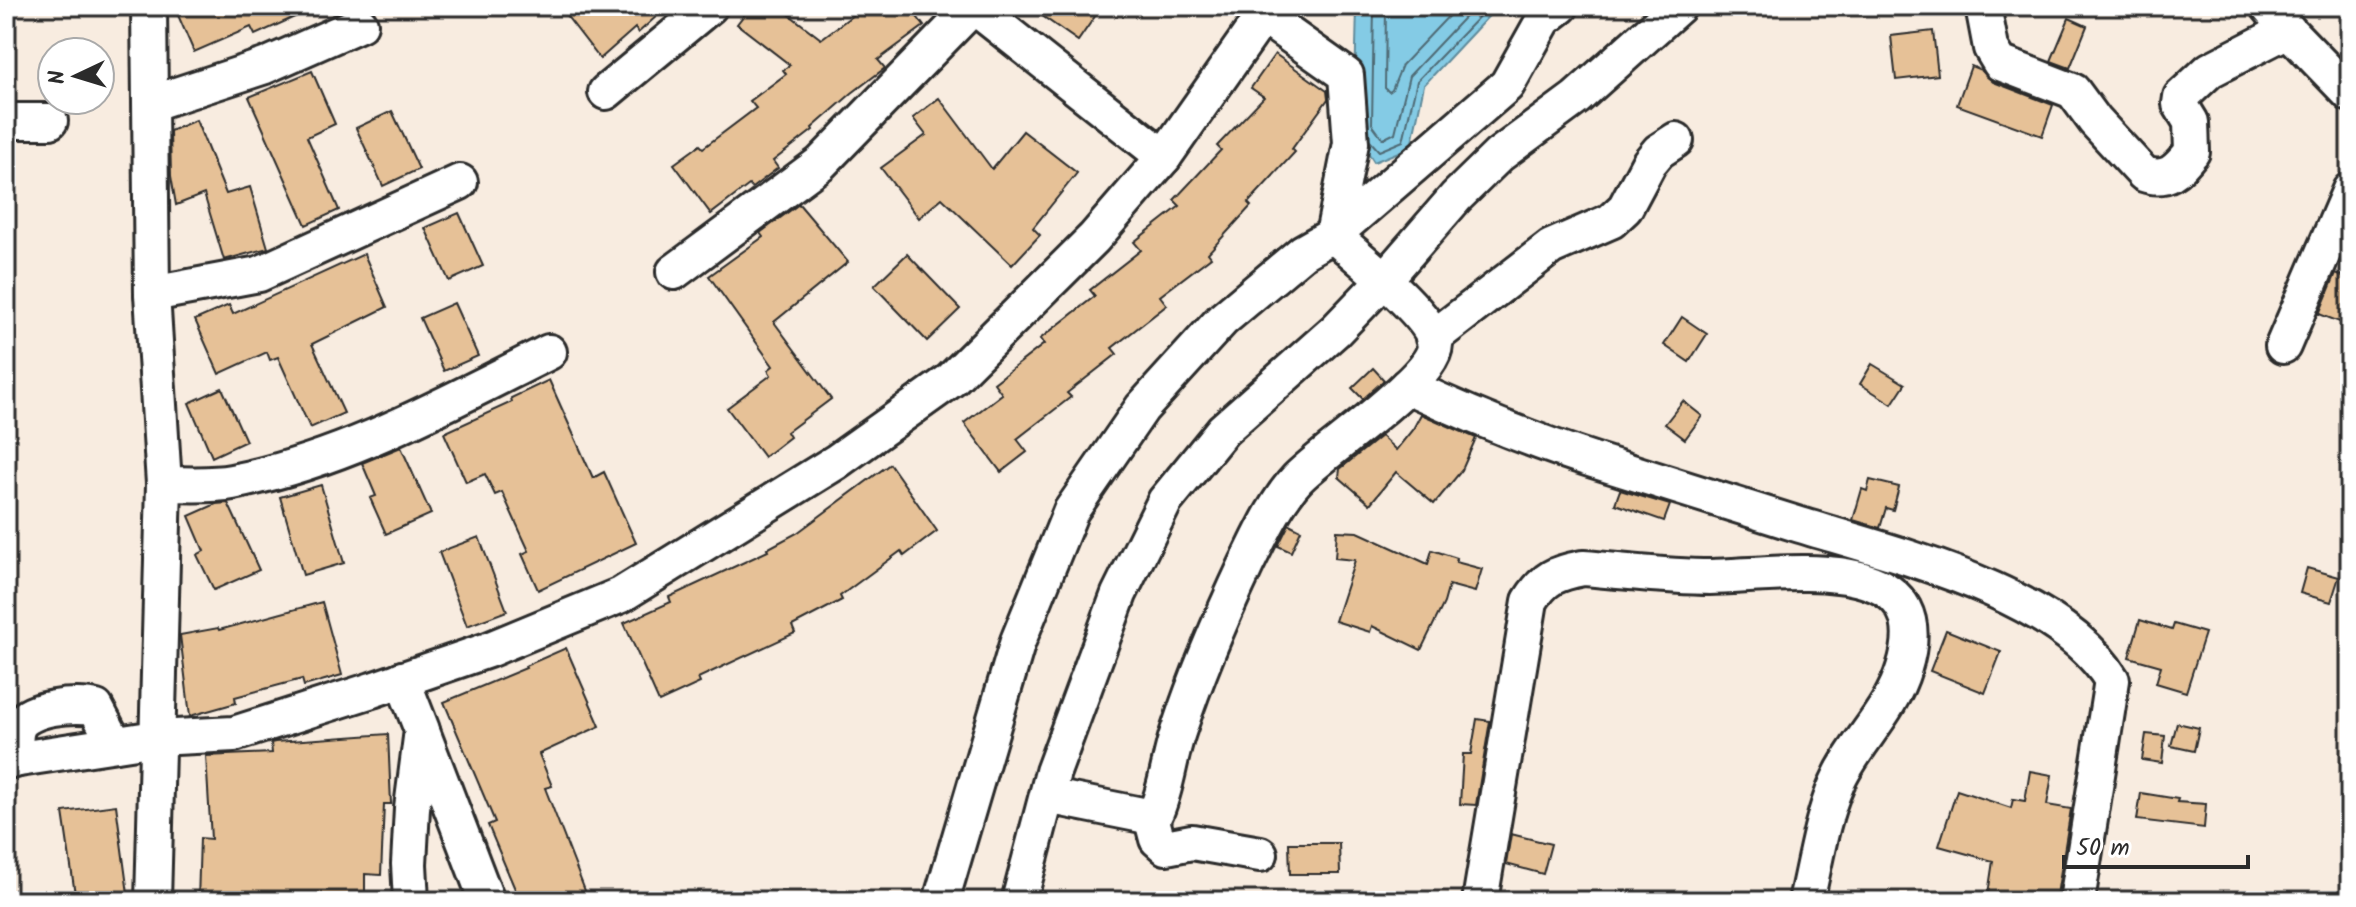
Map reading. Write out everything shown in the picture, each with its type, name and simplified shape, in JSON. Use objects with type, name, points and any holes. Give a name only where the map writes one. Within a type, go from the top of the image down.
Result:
[{"type":"street","points":[[149,6],[152,294],[164,484],[153,901]]},
{"type":"street","points":[[606,92],[710,6]]},
{"type":"street","points":[[674,272],[821,163],[974,6],[1164,157]]},
{"type":"street","points":[[941,901],[1018,641],[1071,511],[1142,408],[1222,320],[1303,252],[1333,235],[1507,85],[1544,19],[1561,6]]},
{"type":"street","points":[[1411,309],[1456,197],[1499,155],[1576,98],[1679,6]]},
{"type":"street","points":[[1983,6],[1991,48],[2000,63],[2073,91],[2095,121],[2144,174],[2155,178],[2173,173],[2192,152],[2191,122],[2180,104],[2181,97],[2210,70],[2278,18],[2350,94]]},
{"type":"street","points":[[10,760],[156,738],[234,734],[488,650],[621,595],[836,462],[951,380],[1094,238],[1164,157],[1267,11],[1346,75],[1351,143],[1333,235]]},
{"type":"street","points":[[152,103],[265,66],[360,24]]},
{"type":"street","points":[[6,121],[50,121]]},
{"type":"street","points":[[1019,901],[1053,772],[1119,594],[1165,501],[1223,430],[1336,330],[1411,309],[1611,221],[1625,208],[1649,163],[1659,151],[1676,140]]},
{"type":"street","points":[[152,294],[259,274],[460,182]]},
{"type":"street","points":[[2283,346],[2350,190]]},
{"type":"street","points":[[1151,816],[1158,807],[1177,734],[1217,626],[1281,500],[1297,479],[1407,386],[1433,354],[1411,309],[1333,235]]},
{"type":"street","points":[[164,484],[228,483],[299,465],[393,429],[549,352]]},
{"type":"street","points":[[1407,386],[1448,406],[1590,459],[1910,558],[1998,590],[2076,638],[2101,661],[2112,680],[2077,901]]},
{"type":"street","points":[[1480,901],[1530,601],[1542,582],[1583,568],[1689,577],[1786,571],[1830,574],[1878,584],[1896,596],[1906,609],[1911,632],[1904,669],[1881,716],[1838,781],[1829,804],[1806,901]]},
{"type":"street","points":[[402,679],[487,901]]},
{"type":"street","points":[[411,901],[412,808],[422,730]]},
{"type":"street","points":[[1047,796],[1151,816]]},
{"type":"street","points":[[1151,816],[1157,839],[1166,847],[1192,842],[1260,854]]},
{"type":"water","points":[[1357,6],[1498,6],[1424,85],[1411,147],[1374,162],[1354,130]]},
{"type":"building","points":[[174,6],[319,6],[255,35],[251,27],[194,52]]},
{"type":"building","points":[[559,6],[668,6],[638,33],[635,28],[600,59]]},
{"type":"building","points":[[751,6],[778,6],[821,39],[865,6],[909,6],[924,26],[878,60],[885,68],[773,161],[778,168],[711,214],[674,164],[700,145],[703,148],[756,108],[750,101],[786,74],[783,70],[790,65],[737,24]]},
{"type":"building","points":[[1028,6],[1102,6],[1078,41]]},
{"type":"building","points":[[2069,18],[2087,26],[2070,68],[2051,61]]},
{"type":"building","points":[[1933,31],[1938,75],[1896,80],[1891,36]]},
{"type":"building","points":[[1275,54],[1327,91],[1328,99],[1292,149],[1295,152],[1208,253],[1211,257],[1160,296],[1167,305],[1112,348],[1117,354],[1067,393],[1071,397],[1017,439],[1027,452],[1001,472],[964,423],[1002,394],[994,383],[1044,344],[1040,339],[1095,296],[1090,290],[1141,250],[1134,242],[1180,206],[1174,200],[1221,150],[1217,146],[1264,97],[1251,88]]},
{"type":"building","points":[[1971,66],[1981,70],[1993,82],[2053,105],[2042,136],[1957,105]]},
{"type":"building","points":[[312,71],[335,124],[307,137],[339,210],[306,225],[249,97]]},
{"type":"building","points":[[939,98],[992,169],[1023,131],[1077,173],[1033,228],[1040,235],[1012,265],[942,198],[919,218],[881,168],[926,135],[913,118]]},
{"type":"building","points":[[392,111],[419,169],[383,186],[356,128]]},
{"type":"building","points":[[196,120],[226,194],[250,187],[268,248],[224,260],[204,194],[176,205],[171,176],[170,131]]},
{"type":"building","points":[[799,204],[848,262],[774,322],[831,399],[787,432],[790,437],[764,457],[727,408],[771,375],[768,370],[773,366],[709,276],[763,237],[760,233]]},
{"type":"building","points":[[459,213],[483,266],[449,281],[425,228]]},
{"type":"building","points":[[364,254],[387,307],[312,344],[344,413],[310,428],[278,357],[270,360],[267,352],[219,374],[195,320],[229,305],[233,314]]},
{"type":"building","points":[[907,254],[960,309],[927,341],[874,286]]},
{"type":"building","points":[[2336,273],[2350,279],[2350,326],[2319,314]]},
{"type":"building","points":[[454,303],[478,356],[444,371],[420,318]]},
{"type":"building","points":[[1682,317],[1707,334],[1689,362],[1664,345]]},
{"type":"building","points":[[1872,364],[1905,384],[1892,404],[1860,384]]},
{"type":"building","points":[[1373,368],[1384,380],[1363,399],[1352,388]]},
{"type":"building","points":[[549,380],[593,478],[604,472],[636,543],[538,590],[522,554],[529,551],[502,492],[495,495],[485,474],[466,482],[444,433],[512,402],[511,398]]},
{"type":"building","points":[[222,388],[246,441],[212,457],[189,403]]},
{"type":"building","points":[[1683,401],[1702,416],[1685,439],[1665,424]]},
{"type":"building","points":[[1421,414],[1476,438],[1462,470],[1434,504],[1396,472],[1370,504],[1339,477],[1340,469],[1381,436],[1396,450]]},
{"type":"building","points":[[401,447],[431,514],[386,534],[370,498],[376,496],[362,463]]},
{"type":"building","points":[[890,464],[937,531],[904,556],[901,551],[840,596],[842,600],[792,626],[795,633],[698,678],[700,683],[659,702],[624,623],[671,602],[669,597],[768,551]]},
{"type":"building","points":[[1870,480],[1899,487],[1893,510],[1886,508],[1880,528],[1853,520],[1862,489],[1867,491]]},
{"type":"building","points":[[321,485],[344,563],[303,575],[280,497]]},
{"type":"building","points":[[1620,490],[1670,505],[1664,521],[1615,504]]},
{"type":"building","points":[[228,503],[259,570],[214,590],[197,555],[204,551],[189,516],[216,504]]},
{"type":"building","points":[[1289,524],[1301,530],[1291,552],[1278,546]]},
{"type":"building","points":[[1337,531],[1358,532],[1428,564],[1432,550],[1457,558],[1456,562],[1482,569],[1475,592],[1449,585],[1444,603],[1421,650],[1372,626],[1370,632],[1335,621],[1355,560],[1335,558]]},
{"type":"building","points":[[479,537],[507,611],[467,626],[439,552]]},
{"type":"building","points":[[2307,568],[2339,577],[2331,602],[2300,593]]},
{"type":"building","points":[[322,602],[342,675],[304,686],[302,679],[235,697],[236,703],[190,716],[180,635],[219,630]]},
{"type":"building","points":[[2140,620],[2172,630],[2174,624],[2205,633],[2186,692],[2156,683],[2161,666],[2129,657]]},
{"type":"building","points":[[1946,630],[2001,652],[1985,693],[1930,671]]},
{"type":"building","points":[[566,648],[600,726],[539,754],[552,786],[545,788],[589,901],[520,901],[488,825],[495,822],[444,702]]},
{"type":"building","points":[[1477,719],[1490,721],[1476,805],[1460,804],[1463,754],[1471,754]]},
{"type":"building","points":[[2177,723],[2199,728],[2194,751],[2171,746]]},
{"type":"building","points":[[388,734],[391,804],[384,804],[381,875],[365,874],[365,901],[198,901],[200,838],[211,839],[206,756],[272,753],[271,743],[275,742]]},
{"type":"building","points":[[2146,734],[2165,736],[2162,763],[2142,760]]},
{"type":"building","points":[[2030,771],[2052,775],[2047,805],[2071,809],[2056,901],[1987,901],[1993,861],[1939,846],[1957,790],[2011,808],[2013,799],[2025,801]]},
{"type":"building","points":[[2141,793],[2178,799],[2177,802],[2206,804],[2204,828],[2137,820]]},
{"type":"building","points":[[116,805],[129,901],[76,901],[63,812]]},
{"type":"building","points":[[1511,834],[1551,844],[1543,874],[1506,864]]},
{"type":"building","points":[[1289,843],[1339,843],[1340,874],[1290,874]]}]
